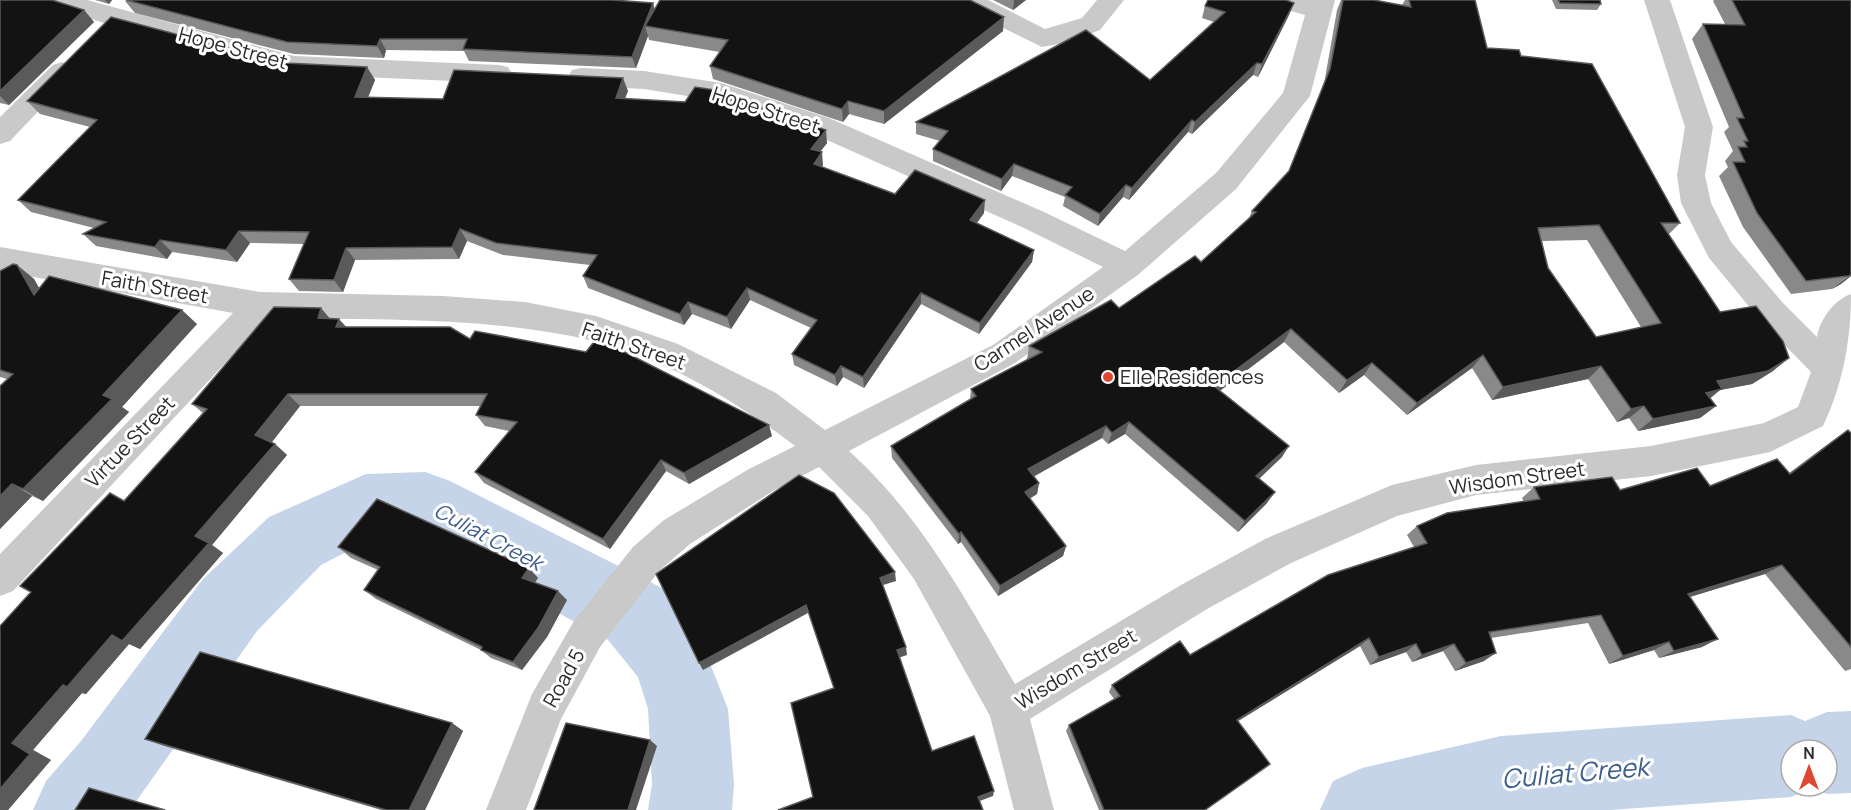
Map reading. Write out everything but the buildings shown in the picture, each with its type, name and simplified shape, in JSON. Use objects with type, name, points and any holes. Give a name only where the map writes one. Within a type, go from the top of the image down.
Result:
[{"type":"street","name":"Hope Street","points":[[60,0],[106,25],[294,65],[644,80],[732,96],[819,125],[1034,220],[1128,266]]},
{"type":"street","points":[[968,0],[1042,38],[1060,36],[1092,24],[1111,0]]},
{"type":"street","points":[[1282,0],[1321,5]]},
{"type":"street","points":[[1657,0],[1699,127],[1691,175],[1696,203],[1720,250],[1772,312],[1828,369]]},
{"type":"street","name":"Carmel Avenue","points":[[646,559],[677,532],[761,480],[1004,354],[1128,266],[1227,181],[1296,96],[1321,5]]},
{"type":"street","points":[[0,134],[106,25]]},
{"type":"street","name":"Faith Street","points":[[0,259],[260,305],[443,309],[525,315],[596,329],[667,353],[754,398],[782,415],[823,448],[880,505],[927,567],[1008,710],[1034,810]]},
{"type":"street","name":"Virtue Street","points":[[0,579],[260,305]]},
{"type":"street","name":"Wisdom Street","points":[[1008,710],[1194,597],[1278,551],[1392,501],[1476,480],[1651,461],[1770,437],[1811,416],[1828,369],[1834,329],[1851,307]]},
{"type":"street","name":"Road 5","points":[[506,810],[546,708],[587,634],[646,559]]},
{"type":"waterway","name":"Culiat Creek","points":[[75,810],[110,770],[230,605],[295,541],[366,506],[425,504],[635,614],[669,655],[688,709],[693,784],[690,810]]},
{"type":"waterway","name":"Culiat Creek","points":[[1839,752],[1851,752]]},
{"type":"waterway","name":"Culiat Creek","points":[[1362,810],[1501,777],[1779,757]]},
{"type":"place","name":"Elle Residences","points":[[1108,377]]}]
